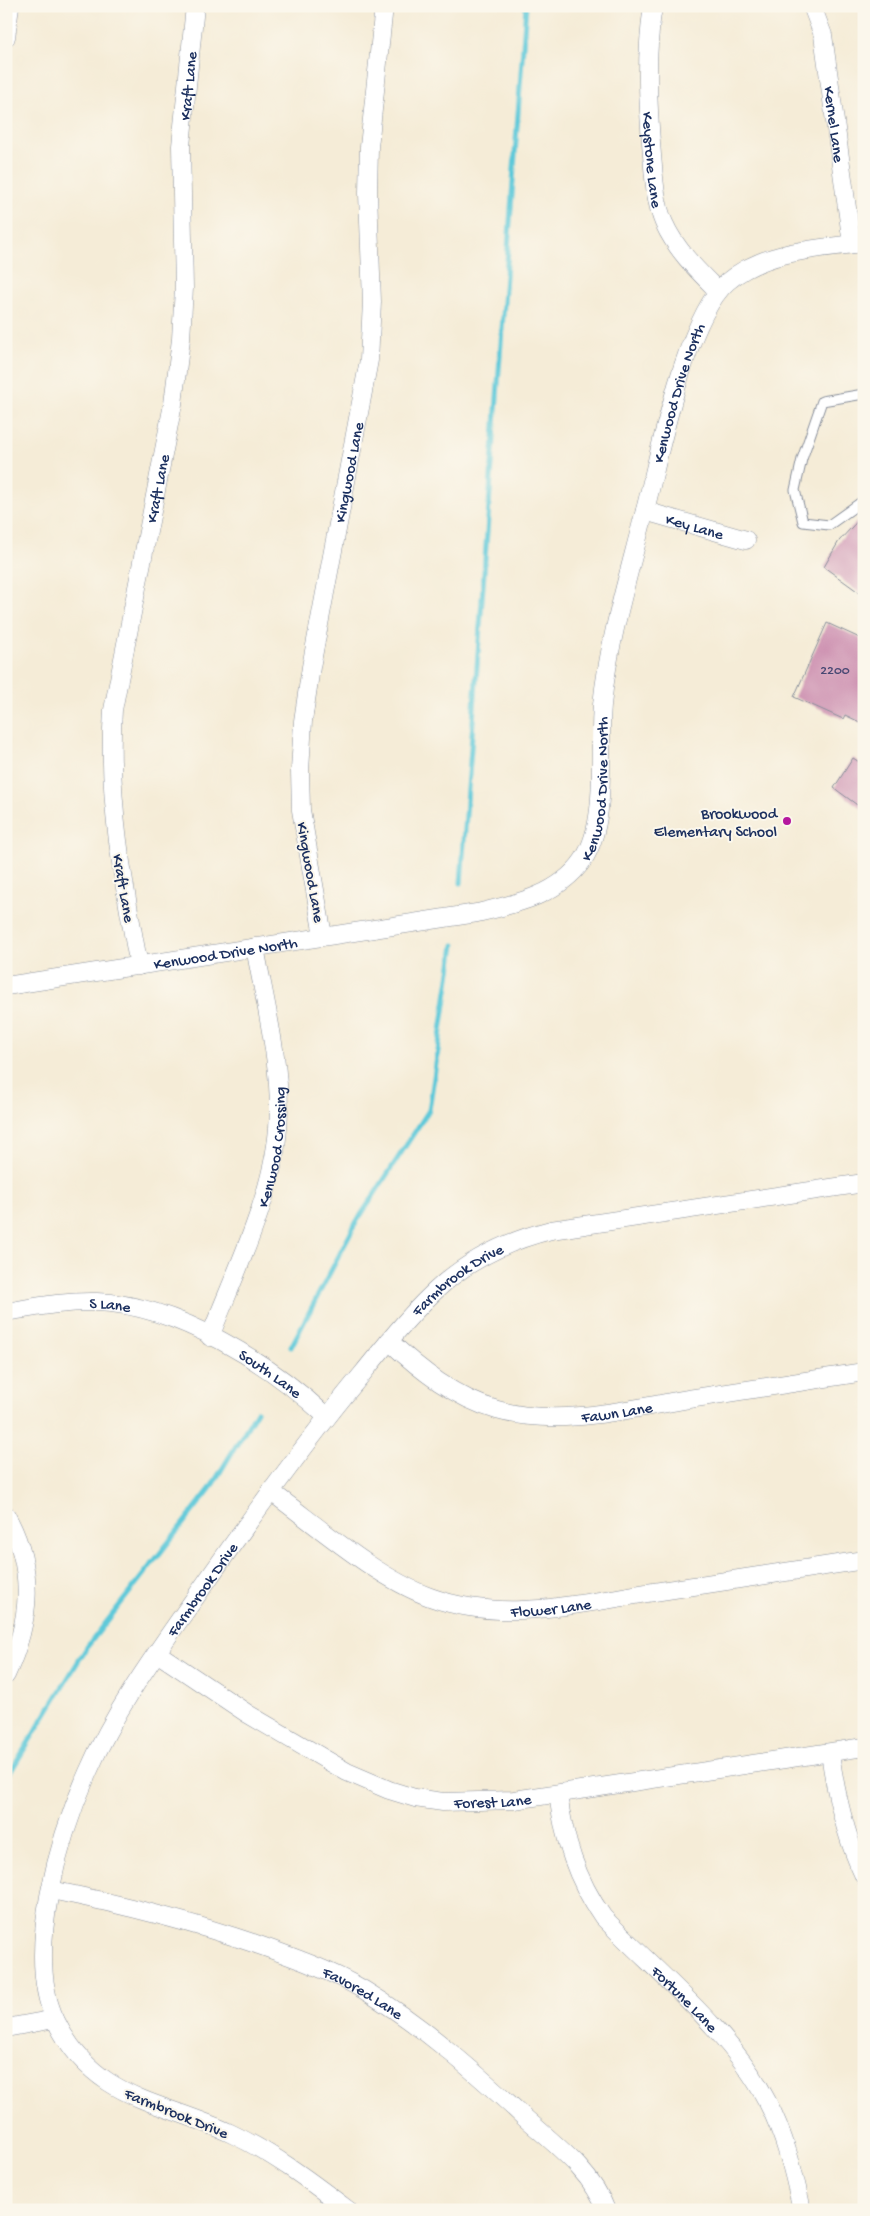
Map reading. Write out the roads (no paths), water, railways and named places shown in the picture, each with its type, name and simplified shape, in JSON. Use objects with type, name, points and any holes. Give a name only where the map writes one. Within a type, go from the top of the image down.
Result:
[{"type":"street","points":[[6,37],[10,6]]},
{"type":"street","name":"Kraft Lane","points":[[139,966],[118,845],[112,790],[111,749],[113,710],[173,404],[182,339],[184,288],[181,146],[195,6]]},
{"type":"street","name":"Kingwood Lane","points":[[323,936],[301,810],[302,721],[370,360],[372,302],[368,194],[369,147],[384,6]]},
{"type":"street","name":"Keystone Lane","points":[[653,6],[647,83],[658,200],[672,239],[687,260],[718,291]]},
{"type":"street","name":"Kernel Lane","points":[[812,6],[823,35],[836,138],[858,244]]},
{"type":"street","name":"Kenwood Drive North","points":[[6,986],[477,913],[514,905],[539,895],[559,884],[584,858],[595,830],[598,810],[600,728],[612,640],[667,426],[694,334],[718,291],[742,271],[781,256],[858,244]]},
{"type":"street","name":"Key Lane","points":[[645,511],[746,540]]},
{"type":"street","name":"Kenwood Crossing","points":[[210,1337],[268,1182],[278,1126],[276,1076],[255,947]]},
{"type":"street","name":"Farmbrook Drive","points":[[348,2210],[303,2175],[268,2152],[227,2132],[132,2097],[112,2085],[92,2070],[74,2050],[55,2019],[44,1980],[43,1949],[45,1924],[51,1890],[68,1827],[88,1770],[134,1689],[270,1490],[327,1417],[414,1312],[463,1268],[497,1248],[524,1237],[630,1217],[864,1183]]},
{"type":"street","name":"S Lane","points":[[6,1312],[76,1302],[98,1302],[152,1312],[210,1337]]},
{"type":"street","name":"South Lane","points":[[210,1337],[273,1372],[297,1389],[327,1417]]},
{"type":"street","name":"Fawn Lane","points":[[389,1341],[431,1377],[448,1388],[496,1410],[542,1416],[603,1413],[864,1372]]},
{"type":"street","name":"Flower Lane","points":[[270,1490],[356,1554],[406,1587],[454,1604],[490,1611],[512,1612],[576,1605],[864,1560]]},
{"type":"street","points":[[6,1515],[20,1545],[26,1569],[28,1596],[22,1633],[6,1675]]},
{"type":"street","name":"Forest Lane","points":[[158,1653],[248,1714],[348,1772],[389,1790],[433,1801],[475,1803],[558,1794],[864,1747]]},
{"type":"street","points":[[830,1753],[842,1819],[851,1848],[864,1876]]},
{"type":"street","name":"Fortune Lane","points":[[558,1794],[569,1852],[579,1878],[593,1902],[610,1924],[710,2025],[743,2062],[767,2100],[779,2127],[802,2210]]},
{"type":"street","name":"Favored Lane","points":[[51,1890],[107,1902],[228,1935],[299,1959],[364,1990],[444,2048],[514,2107],[594,2184],[606,2210]]},
{"type":"street","points":[[6,2028],[55,2019]]},
{"type":"lane","points":[[864,394],[822,401],[802,459],[795,490],[802,522],[828,525],[864,500]]},
{"type":"waterway","points":[[461,883],[526,6]]},
{"type":"waterway","points":[[291,1347],[357,1221],[429,1110],[454,945]]},
{"type":"waterway","points":[[6,1779],[87,1647],[210,1489],[257,1411]]},
{"type":"place","name":"Brookwood Elementary School","points":[[787,821]]}]
